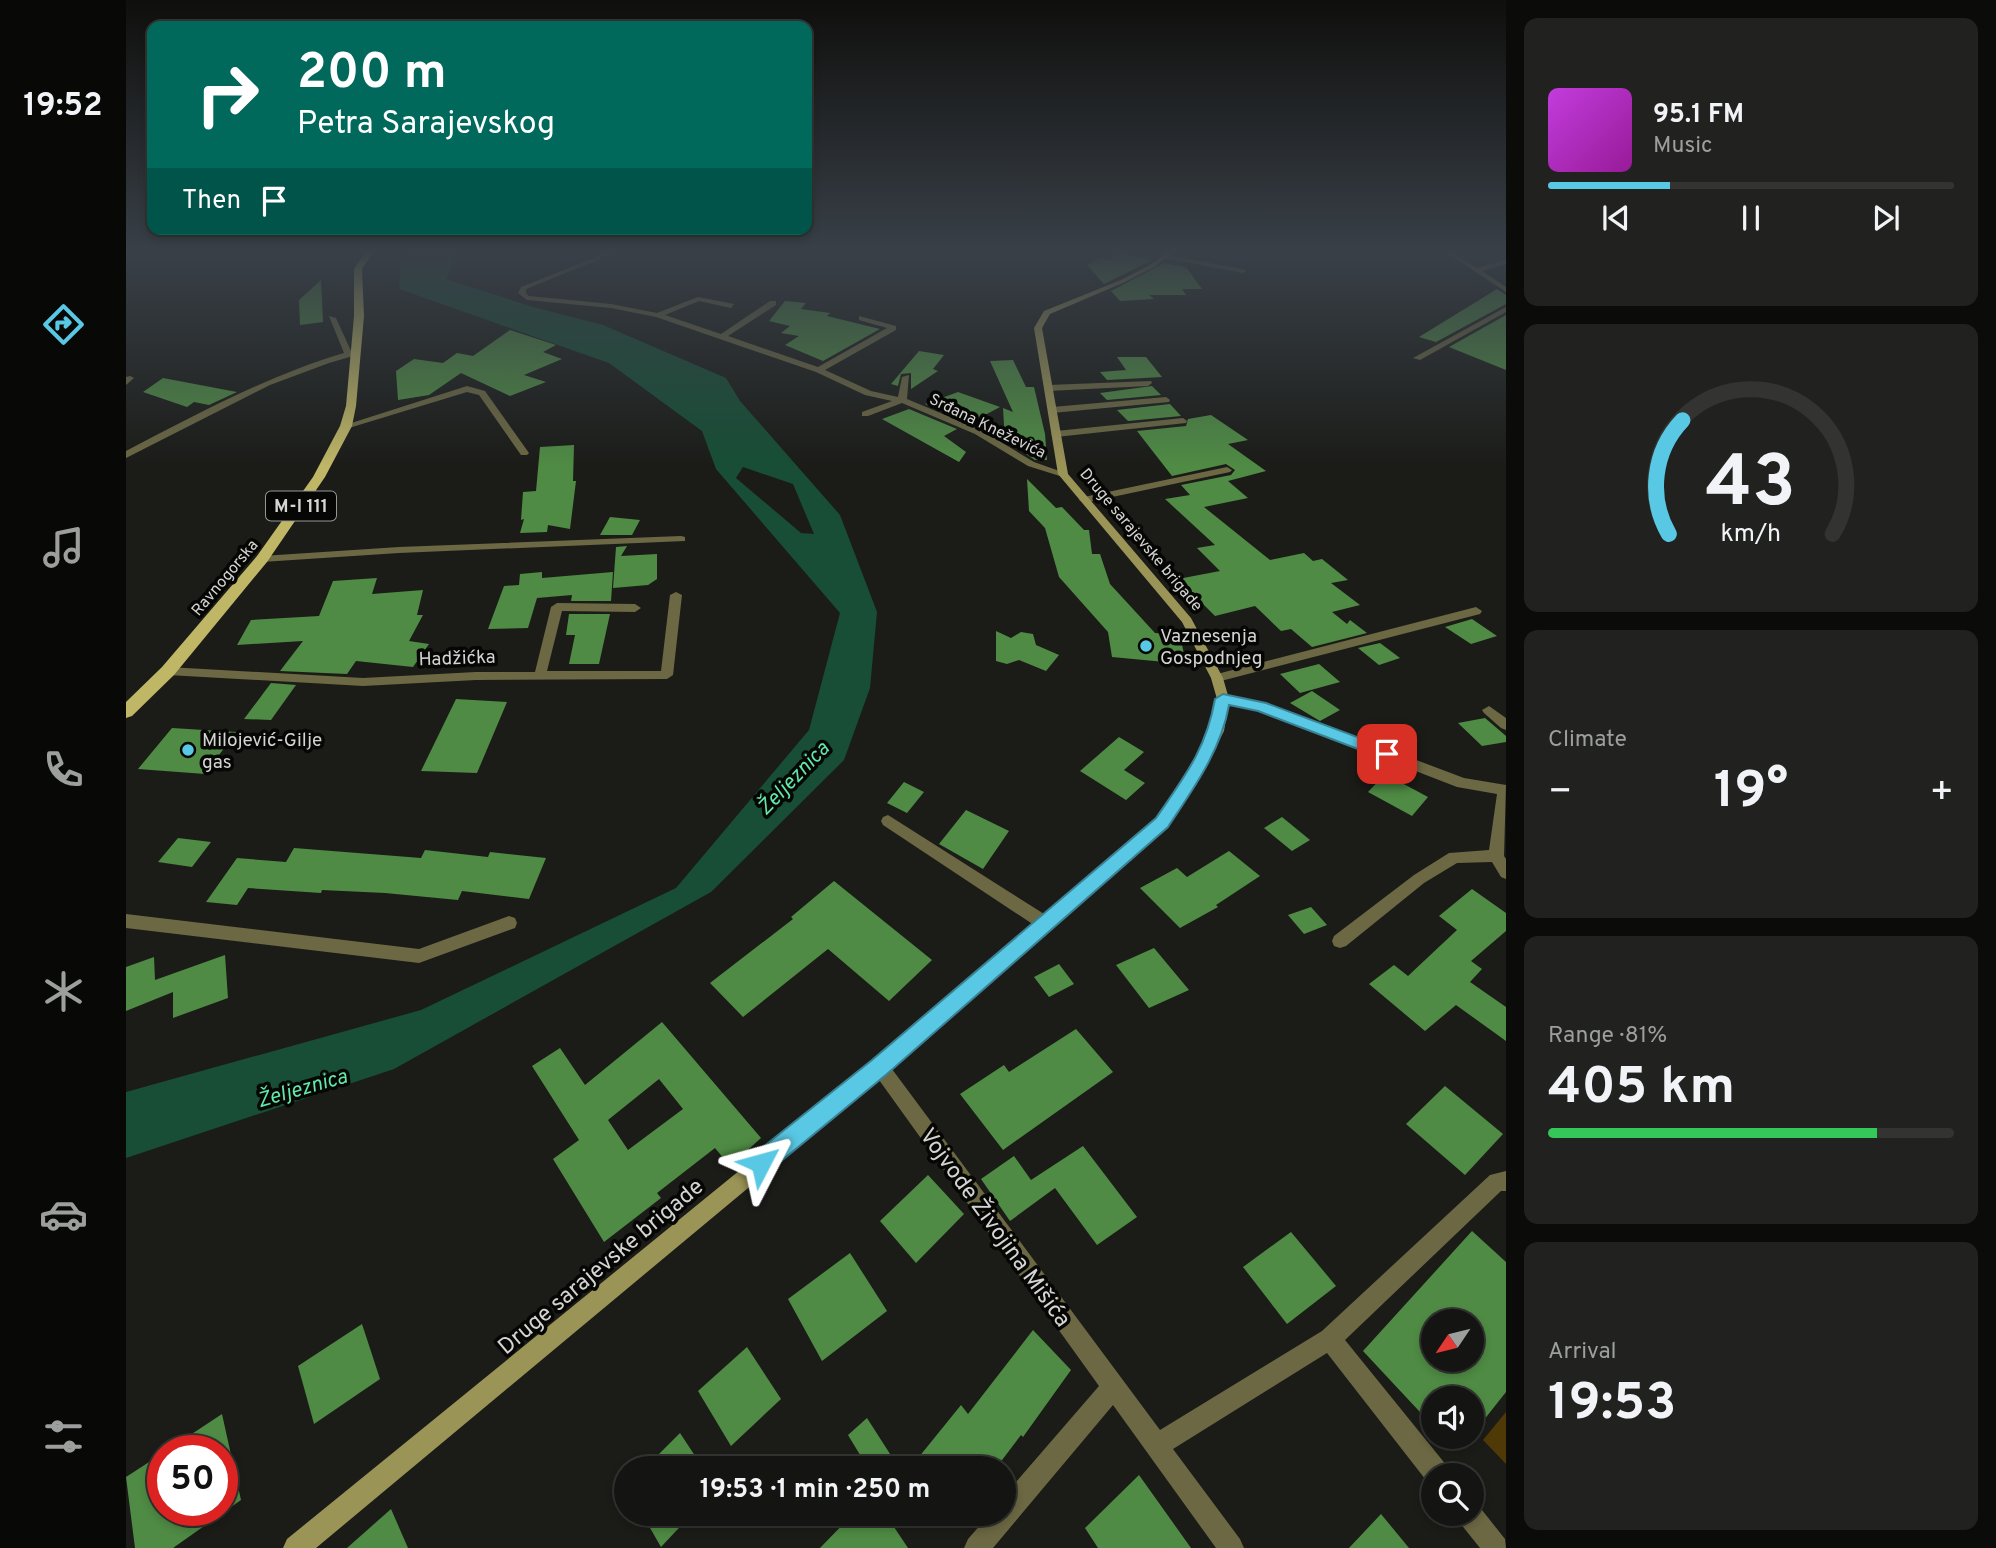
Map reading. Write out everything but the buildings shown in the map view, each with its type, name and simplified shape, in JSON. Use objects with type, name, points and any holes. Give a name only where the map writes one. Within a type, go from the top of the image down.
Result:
[{"type":"main road","name":"Ravnogorska","points":[[126,712],[168,671],[262,559],[314,485],[346,426],[355,379],[352,353],[354,323]]},
{"type":"main road","name":"Druge sarajevske brigade","points":[[296,1548],[880,1067],[1162,823],[1195,774],[1217,732],[1223,699],[1217,678],[1187,621],[1063,474],[1038,328],[1040,323]]},
{"type":"street","points":[[126,455],[244,394],[352,353],[335,323]]},
{"type":"street","name":"Srđana Kneževića","points":[[684,323],[819,370],[868,393],[902,400],[978,432],[1031,464],[1063,474]]},
{"type":"street","points":[[723,336],[742,323]]},
{"type":"street","points":[[819,370],[893,328],[878,323]]},
{"type":"street","points":[[1418,358],[1480,323]]},
{"type":"street","points":[[866,414],[902,400],[906,377]]},
{"type":"street","points":[[1048,388],[1149,383]]},
{"type":"street","points":[[346,426],[467,389],[482,393],[524,453]]},
{"type":"street","points":[[1052,410],[1166,400]]},
{"type":"street","points":[[1056,434],[1183,421]]},
{"type":"street","points":[[1084,500],[1227,470]]},
{"type":"street","points":[[262,559],[681,539]]},
{"type":"street","name":"Hadžićka","points":[[168,671],[363,682],[667,675],[676,595]]},
{"type":"street","points":[[540,676],[557,607],[635,608]]},
{"type":"street","points":[[1217,678],[1476,611]]},
{"type":"street","points":[[1223,699],[1261,706],[1462,783],[1505,790],[1504,813],[1496,856],[1506,873]]},
{"type":"street","points":[[1489,710],[1506,725]]},
{"type":"street","points":[[888,821],[1046,924]]},
{"type":"street","points":[[1340,941],[1419,879],[1454,857],[1496,856]]},
{"type":"street","points":[[126,921],[418,956],[509,923]]},
{"type":"street","name":"Vojvode Živojina Mišića","points":[[880,1067],[1231,1548]]},
{"type":"street","points":[[1156,1446],[1330,1339],[1497,1182],[1506,1181]]},
{"type":"street","points":[[1330,1339],[1428,1463]]},
{"type":"street","points":[[977,1548],[1112,1388]]},
{"type":"street","points":[[1479,1526],[1496,1548]]},
{"type":"shaded area","points":[[1506,1412],[1506,1464],[1484,1439]]},
{"type":"water","name":"Željeznica","points":[[496,323],[596,323],[726,378],[740,401],[840,515],[877,612],[870,688],[844,760],[711,892],[394,1069],[126,1158],[126,1092],[421,1010],[676,888],[809,730],[840,613],[716,469],[702,431],[609,363]],"holes":[[[743,467],[793,484],[814,534],[801,533],[736,478]]]},
{"type":"place","name":"Vaznesenja Gospodnjeg","points":[[1146,646]]},
{"type":"place","name":"Milojević-Gilje gas","points":[[188,750]]},
{"type":"route","points":[[761,1163],[880,1067],[1162,823],[1195,774],[1217,732],[1223,699],[1261,706],[1387,754]]}]
